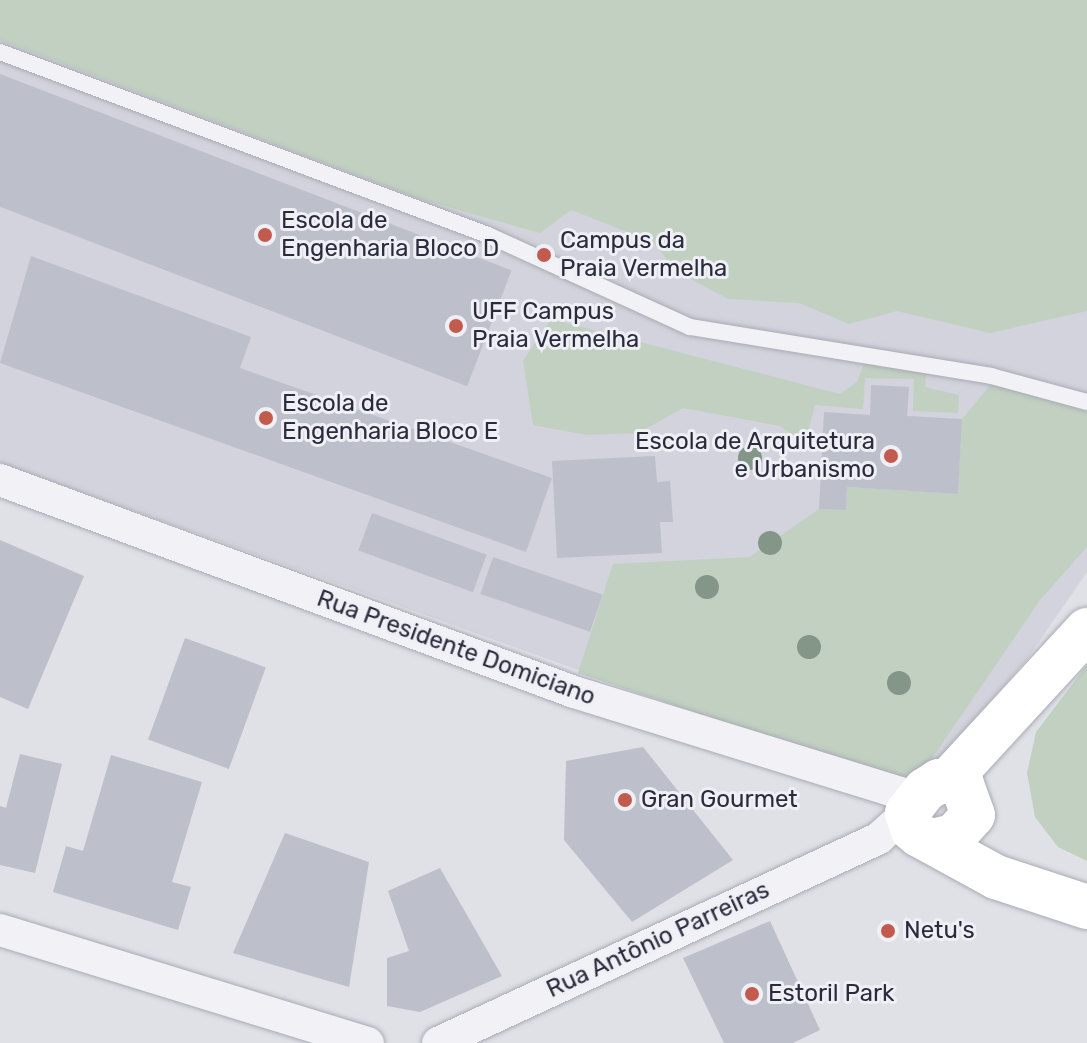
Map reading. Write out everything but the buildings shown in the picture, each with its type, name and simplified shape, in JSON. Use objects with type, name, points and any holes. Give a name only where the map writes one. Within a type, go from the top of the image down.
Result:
[{"type":"street","name":"Rua Presidente Domiciano","points":[[0,480],[574,692],[931,814],[996,877],[1035,885],[1087,907]]},
{"type":"street","points":[[931,814],[1087,630]]},
{"type":"street","name":"Rua Antônio Parreiras","points":[[438,1043],[931,814]]},
{"type":"street","points":[[0,930],[368,1043]]},
{"type":"lane","points":[[0,52],[488,235],[690,327],[991,376],[1087,402]]},
{"type":"shaded area","name":"Campus da Praia Vermelha","points":[[0,0],[1087,47],[1087,572],[1027,659],[914,790],[0,463]]},
{"type":"green space","points":[[0,0],[1087,0],[1087,311],[990,333],[897,311],[849,324],[799,303],[728,299],[676,271],[653,242],[571,210],[540,233],[420,199],[0,40]]},
{"type":"green space","points":[[551,319],[840,394],[857,382],[867,355],[927,365],[925,387],[959,395],[958,413],[913,411],[914,379],[865,378],[863,409],[815,405],[805,443],[780,426],[683,408],[638,433],[587,435],[533,425],[523,361]]},
{"type":"green space","points":[[992,383],[1087,407],[1087,547],[1040,600],[914,785],[578,673],[613,564],[750,557],[819,509],[846,510],[847,487],[958,494],[962,419]]},
{"type":"green space","points":[[1087,665],[1087,861],[1058,847],[1035,817],[1027,773],[1036,732]]},
{"type":"place","name":"Escola de Engenharia Bloco D","points":[[265,235]]},
{"type":"place","name":"Campus da Praia Vermelha","points":[[544,255]]},
{"type":"place","name":"UFF Campus Praia Vermelha","points":[[456,326]]},
{"type":"place","name":"Escola de Engenharia Bloco E","points":[[266,418]]},
{"type":"place","name":"Escola de Arquitetura e Urbanismo","points":[[891,456]]},
{"type":"place","name":"Gran Gourmet","points":[[625,800]]},
{"type":"place","name":"Netu's","points":[[888,931]]},
{"type":"place","name":"Estoril Park","points":[[752,994]]}]
